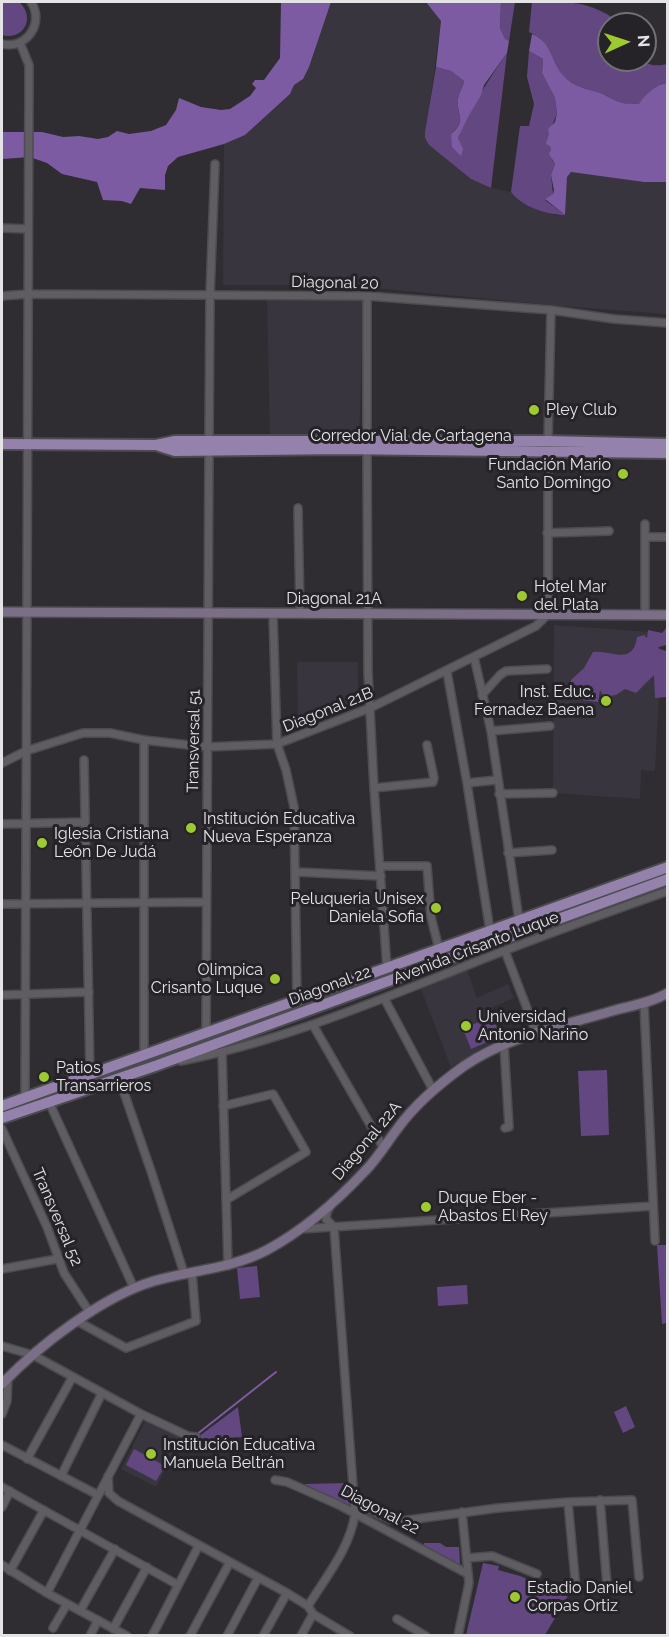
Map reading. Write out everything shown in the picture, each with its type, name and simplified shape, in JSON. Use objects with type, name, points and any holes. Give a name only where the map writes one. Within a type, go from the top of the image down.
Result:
[{"type":"main road","name":"Corredor Vial de Cartagena","points":[[2,444],[156,445],[175,451],[209,446],[548,447],[668,444]]},
{"type":"main road","name":"Corredor Vial de Cartagena","points":[[548,447],[668,453]]},
{"type":"main road","name":"Diagonal 22","points":[[2,1106],[668,867]]},
{"type":"main road","name":"Diagonal 22","points":[[2,1118],[155,1066],[668,879]]},
{"type":"street","points":[[2,44],[20,43],[29,36],[35,26],[36,16],[31,2]]},
{"type":"street","points":[[20,43],[29,65],[25,1097]]},
{"type":"street","name":"Transversal 51","points":[[206,1033],[210,295],[215,164]]},
{"type":"street","points":[[2,228],[28,229]]},
{"type":"street","name":"Diagonal 20","points":[[2,296],[28,294],[368,296],[551,310],[614,319],[668,323]]},
{"type":"street","points":[[368,296],[367,614],[374,788],[387,968]]},
{"type":"street","points":[[548,614],[551,310]]},
{"type":"street","points":[[298,508],[300,614]]},
{"type":"street","points":[[645,524],[645,615]]},
{"type":"street","points":[[547,533],[609,531]]},
{"type":"street","points":[[646,537],[668,537]]},
{"type":"street","name":"Diagonal 21A","points":[[2,612],[668,615]]},
{"type":"street","points":[[273,614],[277,744],[286,770],[294,807],[297,1000]]},
{"type":"street","name":"Diagonal 21B","points":[[2,763],[26,751],[83,733],[110,733],[144,740],[207,747],[277,744],[370,708],[447,672],[536,626],[548,614]]},
{"type":"street","points":[[474,657],[491,731],[496,780],[519,920]]},
{"type":"street","points":[[482,695],[506,671],[547,669]]},
{"type":"street","points":[[447,672],[490,931]]},
{"type":"street","points":[[491,731],[550,726]]},
{"type":"street","points":[[144,740],[144,1055]]},
{"type":"street","points":[[374,788],[433,782],[427,745]]},
{"type":"street","points":[[84,760],[90,1074]]},
{"type":"street","points":[[467,783],[496,780]]},
{"type":"street","points":[[499,794],[553,794]]},
{"type":"street","points":[[2,824],[85,822]]},
{"type":"street","points":[[508,853],[552,850]]},
{"type":"street","points":[[380,866],[427,866],[431,917],[439,949]]},
{"type":"street","points":[[296,872],[381,876]]},
{"type":"street","name":"Avenida Crisanto Luque","points":[[155,1066],[222,1053],[313,1025],[668,891]]},
{"type":"street","points":[[2,904],[206,902]]},
{"type":"street","points":[[505,951],[536,1032]]},
{"type":"street","points":[[2,995],[89,992]]},
{"type":"street","name":"Diagonal 22A","points":[[33,1355],[90,1313],[134,1288],[188,1273],[228,1266],[264,1252],[301,1230],[367,1170],[409,1114],[433,1090],[466,1065],[504,1045],[536,1032],[660,998],[668,993]]},
{"type":"street","points":[[384,998],[433,1090]]},
{"type":"street","points":[[644,1002],[654,1241]]},
{"type":"street","points":[[313,1025],[383,1148]]},
{"type":"street","points":[[504,1045],[508,1127],[506,1128]]},
{"type":"street","points":[[222,1053],[228,1266]]},
{"type":"street","points":[[77,1322],[126,1348],[196,1321],[188,1273],[119,1078]]},
{"type":"street","points":[[224,1106],[273,1094],[306,1152],[226,1200]]},
{"type":"street","points":[[49,1102],[134,1288]]},
{"type":"street","name":"Transversal 52","points":[[2,1129],[47,1227],[57,1259],[69,1283],[90,1313]]},
{"type":"street","points":[[308,1605],[344,1549],[350,1536],[355,1514],[334,1227],[326,1219],[331,1205]]},
{"type":"street","points":[[301,1230],[653,1206]]},
{"type":"street","points":[[2,1269],[57,1259]]},
{"type":"street","points":[[2,1346],[33,1355],[141,1414],[188,1436],[196,1437]]},
{"type":"street","points":[[2,1414],[7,1401],[5,1381],[33,1355]]},
{"type":"street","points":[[27,1459],[72,1378]]},
{"type":"street","points":[[61,1476],[102,1393]]},
{"type":"street","points":[[47,1593],[141,1414]]},
{"type":"street","points":[[2,1446],[98,1495]]},
{"type":"street","points":[[108,1476],[109,1493],[115,1499],[308,1605],[313,1614],[345,1634]]},
{"type":"street","name":"Diagonal 22","points":[[275,1479],[287,1482],[355,1514],[468,1574]]},
{"type":"street","points":[[2,1487],[178,1585]]},
{"type":"street","points":[[2,1507],[10,1491]]},
{"type":"street","points":[[600,1500],[607,1585]]},
{"type":"street","points":[[355,1503],[391,1520],[397,1520],[568,1502],[632,1500],[639,1577]]},
{"type":"street","points":[[568,1502],[576,1589]]},
{"type":"street","points":[[10,1571],[44,1510]]},
{"type":"street","points":[[458,1635],[468,1596],[462,1512]]},
{"type":"street","points":[[152,1635],[199,1545]]},
{"type":"street","points":[[80,1611],[115,1549]]},
{"type":"street","points":[[467,1558],[492,1556],[537,1574]]},
{"type":"street","points":[[190,1635],[230,1562]]},
{"type":"street","points":[[2,1565],[47,1593],[127,1635]]},
{"type":"street","points":[[113,1629],[147,1567]]},
{"type":"street","points":[[227,1635],[258,1578]]},
{"type":"street","points":[[263,1635],[286,1593]]},
{"type":"street","points":[[53,1628],[67,1604]]},
{"type":"street","points":[[301,1635],[313,1614]]},
{"type":"street","points":[[397,1619],[426,1635]]},
{"type":"street","points":[[90,1635],[98,1620]]},
{"type":"shaded area","points":[[2,2],[19,2],[24,8],[27,21],[22,31],[10,36],[2,35]]},
{"type":"shaded area","points":[[281,2],[331,2],[303,79],[294,85],[290,94],[245,135],[224,144],[178,157],[168,166],[165,175],[165,190],[140,188],[131,204],[103,200],[97,182],[62,174],[47,163],[30,157],[2,159],[2,132],[42,132],[63,137],[79,136],[98,139],[108,137],[117,131],[129,134],[151,131],[166,125],[176,110],[179,98],[201,107],[230,109],[250,96],[256,88],[252,84],[255,80],[264,80],[280,58]]},
{"type":"shaded area","points":[[331,2],[426,2],[430,5],[441,21],[425,138],[429,145],[471,179],[491,188],[511,192],[521,202],[555,215],[564,215],[567,177],[571,172],[644,182],[667,182],[667,314],[344,285],[223,285],[224,144],[245,135],[290,94],[294,85],[303,79]]},
{"type":"shaded area","points":[[426,2],[501,2],[500,28],[505,39],[509,41],[507,53],[484,85],[458,138],[463,149],[461,156],[452,147],[451,134],[460,121],[458,99],[464,81],[451,71],[436,67],[441,21]]},
{"type":"shaded area","points":[[501,2],[515,2],[509,41],[505,40],[500,28]]},
{"type":"shaded area","points":[[532,2],[590,6],[603,12],[597,12],[597,72],[657,72],[657,65],[667,64],[667,83],[662,84],[639,105],[618,102],[569,81],[557,67],[542,40],[529,32]]},
{"type":"shaded area","points":[[532,34],[539,37],[547,46],[566,78],[576,85],[619,102],[639,104],[651,91],[667,83],[667,182],[644,182],[571,172],[567,177],[565,215],[545,199],[553,194],[554,190],[551,175],[555,164],[549,154],[550,146],[546,144],[548,129],[555,122],[557,113],[555,98],[542,73],[543,59],[529,51]]},
{"type":"shaded area","points":[[529,51],[543,59],[542,73],[555,98],[557,113],[549,134],[552,160],[555,164],[551,175],[553,194],[545,200],[565,215],[535,209],[521,202],[511,192],[520,126],[529,126],[534,104],[527,77]]},
{"type":"shaded area","points":[[507,53],[491,188],[471,179],[429,145],[425,132],[436,67],[451,71],[464,81],[458,99],[460,121],[451,134],[462,149],[458,138],[468,116]]},
{"type":"shaded area","points":[[267,293],[364,297],[359,437],[270,438]]},
{"type":"shaded area","name":"Inst. Educ. Fernadez Baena","points":[[554,625],[662,633],[655,771],[641,770],[640,799],[553,793]]},
{"type":"shaded area","points":[[667,627],[667,645],[658,647],[667,651],[667,697],[655,698],[654,675],[636,693],[625,689],[616,695],[604,697],[600,690],[598,702],[569,696],[571,680],[584,668],[593,652],[626,654],[631,652],[635,646],[637,637],[644,635],[647,638],[648,630],[662,633]]},
{"type":"shaded area","points":[[297,662],[358,662],[358,699],[298,727]]},
{"type":"shaded area","name":"Universidad Antonio Nariño","points":[[466,967],[477,998],[508,984],[514,998],[491,1008],[501,1036],[451,1067],[419,984]]},
{"type":"shaded area","points":[[492,1016],[501,1036],[471,1049],[463,1029]]},
{"type":"shaded area","points":[[607,1070],[609,1135],[581,1136],[578,1071]]},
{"type":"shaded area","points":[[657,1245],[667,1245],[667,1323],[662,1324]]},
{"type":"shaded area","points":[[257,1266],[260,1297],[240,1299],[237,1268]]},
{"type":"shaded area","points":[[467,1285],[468,1304],[438,1306],[437,1287]]},
{"type":"shaded area","points":[[626,1406],[635,1427],[623,1433],[614,1412]]},
{"type":"shaded area","points":[[238,1407],[242,1437],[222,1438],[222,1451],[198,1437]]},
{"type":"shaded area","name":"Institución Educativa Manuela Beltrán","points":[[146,1420],[181,1438],[156,1487],[121,1469]]},
{"type":"shaded area","points":[[134,1449],[165,1466],[156,1481],[126,1465]]},
{"type":"shaded area","points":[[350,1483],[351,1506],[304,1484]]},
{"type":"shaded area","points":[[424,1543],[440,1543],[446,1547],[459,1547],[460,1564],[424,1546]]},
{"type":"shaded area","name":"Estadio Daniel Corpas Ortiz","points":[[483,1563],[499,1566],[498,1570],[520,1576],[557,1592],[569,1594],[545,1635],[466,1635]]},
{"type":"waterway","points":[[196,1435],[276,1372]]},
{"type":"place","name":"Pley Club","points":[[534,410]]},
{"type":"place","name":"Fundación Mario Santo Domingo","points":[[623,474]]},
{"type":"place","name":"Hotel Mar del Plata","points":[[522,596]]},
{"type":"place","name":"Inst. Educ. Fernadez Baena","points":[[606,701]]},
{"type":"place","name":"Institución Educativa Nueva Esperanza","points":[[191,828]]},
{"type":"place","name":"Iglesia Cristiana León De Judá","points":[[42,843]]},
{"type":"place","name":"Peluqueria Unisex Daniela Sofia","points":[[436,908]]},
{"type":"place","name":"Olimpica Crisanto Luque","points":[[275,979]]},
{"type":"place","name":"Universidad Antonio Nariño","points":[[466,1026]]},
{"type":"place","name":"Patios Transarrieros","points":[[44,1077]]},
{"type":"place","name":"Duque Eber - Abastos El Rey","points":[[426,1207]]},
{"type":"place","name":"Institución Educativa Manuela Beltrán","points":[[151,1454]]},
{"type":"place","name":"Estadio Daniel Corpas Ortiz","points":[[515,1597]]}]
